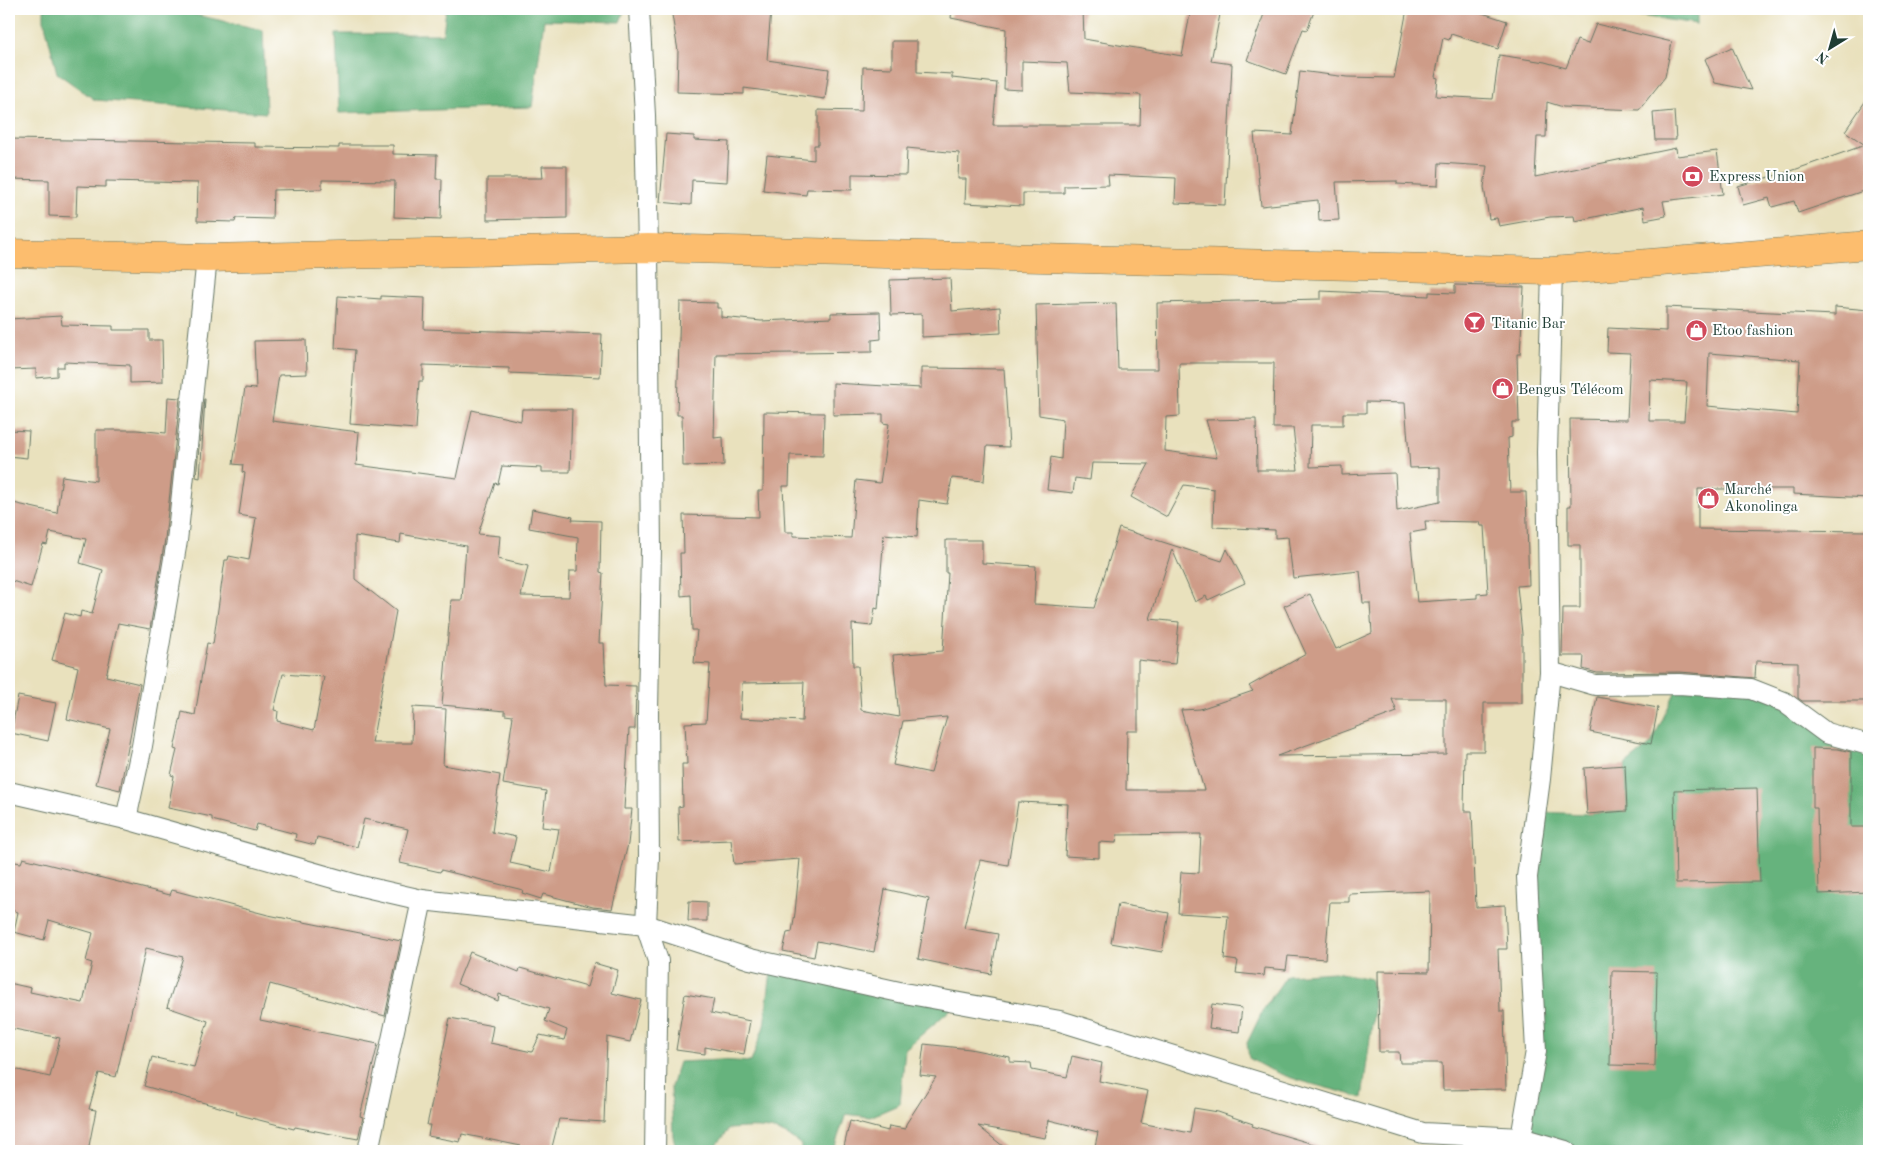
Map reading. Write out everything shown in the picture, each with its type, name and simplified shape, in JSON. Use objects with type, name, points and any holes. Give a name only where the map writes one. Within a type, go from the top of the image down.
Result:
[{"type":"main road","points":[[9,253],[207,258],[648,248],[1552,271],[1869,245]]},
{"type":"street","points":[[639,9],[645,115],[648,248],[651,549],[648,711],[649,857],[646,925],[658,961],[655,1151]]},
{"type":"street","points":[[126,819],[142,746],[177,540],[207,258]]},
{"type":"street","points":[[1524,1145],[1536,1051],[1527,876],[1540,779],[1550,672],[1547,452],[1552,271]]},
{"type":"street","points":[[1550,672],[1595,685],[1679,684],[1751,689],[1784,702],[1826,733],[1869,745]]},
{"type":"street","points":[[9,792],[126,819],[361,886],[422,900],[646,925],[750,959],[904,993],[1060,1021],[1423,1133],[1566,1151]]},
{"type":"street","points":[[368,1151],[422,900]]},
{"type":"green space","points":[[44,9],[170,9],[263,30],[266,113],[95,100],[57,73],[44,20]]},
{"type":"green space","points":[[446,9],[625,9],[620,22],[544,20],[532,107],[339,113],[336,34],[443,34]]},
{"type":"green space","points":[[1621,9],[1697,9],[1697,24],[1620,13]]},
{"type":"green space","points":[[1679,684],[1751,689],[1869,745],[1869,1151],[1566,1151],[1521,1138],[1536,1051],[1536,812],[1587,814],[1627,811],[1625,765],[1651,744]]},
{"type":"green space","points":[[772,964],[958,1003],[905,1049],[900,1104],[870,1117],[846,1114],[833,1151],[801,1151],[801,1145],[784,1134],[767,1129],[749,1128],[729,1129],[711,1151],[677,1151],[673,1136],[671,1087],[679,1062],[720,1060],[751,1062],[764,1026]]},
{"type":"green space","points":[[1335,972],[1371,979],[1374,1009],[1362,1098],[1290,1077],[1262,1066],[1249,1058],[1247,1043],[1263,1010],[1287,975]]},
{"type":"building","points":[[671,9],[771,9],[767,60],[829,69],[825,99],[744,88],[744,94],[677,92],[678,51]]},
{"type":"building","points":[[952,9],[1083,9],[1084,39],[1182,56],[1191,9],[1221,9],[1211,61],[1232,64],[1225,205],[1175,203],[1176,178],[1108,175],[1109,185],[1064,186],[1064,193],[1023,193],[1023,206],[965,203],[966,179],[958,179],[959,153],[907,148],[906,175],[852,174],[852,190],[807,189],[806,195],[763,190],[767,155],[814,160],[814,145],[818,145],[818,110],[862,111],[863,67],[892,68],[892,41],[917,41],[917,72],[952,74],[952,78],[997,83],[993,125],[1140,125],[1141,95],[1070,92],[1067,63],[1022,61],[1022,90],[1004,89],[1006,29],[951,18]]},
{"type":"building","points":[[1255,9],[1315,9],[1307,30],[1303,29],[1286,74],[1247,60],[1264,14]]},
{"type":"building","points":[[1407,9],[1470,9],[1507,21],[1498,49],[1451,34],[1449,40],[1443,38],[1435,77],[1438,78],[1436,96],[1493,99],[1499,55],[1545,62],[1566,68],[1577,40],[1588,44],[1596,24],[1672,42],[1665,77],[1639,110],[1563,107],[1547,102],[1546,137],[1537,137],[1535,177],[1676,148],[1677,156],[1717,151],[1723,194],[1663,201],[1666,216],[1645,220],[1643,207],[1575,221],[1574,216],[1550,217],[1499,226],[1497,218],[1489,219],[1484,187],[1487,166],[1439,163],[1438,186],[1397,184],[1397,181],[1336,182],[1339,220],[1319,221],[1318,200],[1261,206],[1254,133],[1292,135],[1300,71],[1347,77],[1394,78]]},
{"type":"building","points":[[1732,47],[1751,90],[1715,83],[1705,59]]},
{"type":"building","points":[[1869,96],[1869,189],[1798,213],[1794,201],[1772,207],[1769,198],[1743,205],[1738,186],[1791,171],[1865,145],[1845,131]]},
{"type":"building","points":[[1674,111],[1676,140],[1655,140],[1653,113]]},
{"type":"building","points":[[666,134],[694,136],[694,140],[729,142],[727,182],[692,180],[691,205],[660,202]]},
{"type":"building","points":[[9,139],[255,143],[255,147],[339,148],[339,145],[393,145],[393,154],[437,155],[436,179],[442,179],[441,219],[394,217],[395,181],[322,180],[322,189],[273,190],[272,219],[236,218],[235,222],[197,221],[198,183],[106,181],[106,187],[77,186],[76,217],[49,216],[49,180],[9,179]]},
{"type":"building","points":[[542,166],[567,166],[567,218],[487,220],[487,178],[543,178]]},
{"type":"building","points":[[950,278],[952,311],[1000,307],[1001,333],[922,337],[922,314],[891,315],[890,280]]},
{"type":"building","points":[[1455,285],[1524,287],[1520,354],[1517,354],[1519,422],[1512,422],[1512,437],[1508,438],[1510,492],[1526,492],[1529,585],[1517,586],[1522,634],[1522,703],[1484,703],[1484,751],[1465,751],[1464,811],[1472,811],[1476,907],[1505,905],[1507,949],[1498,949],[1500,1011],[1504,1011],[1506,1089],[1443,1090],[1442,1063],[1400,1063],[1399,1052],[1379,1052],[1378,971],[1429,972],[1430,891],[1349,894],[1349,902],[1330,902],[1325,959],[1288,956],[1286,970],[1265,968],[1264,976],[1236,973],[1238,961],[1224,959],[1228,916],[1178,913],[1181,872],[1199,873],[1201,834],[1117,835],[1116,843],[1099,842],[1099,858],[1065,856],[1068,804],[1018,802],[1008,865],[980,860],[964,928],[998,934],[991,974],[918,959],[929,899],[885,889],[874,952],[817,941],[814,957],[783,951],[787,933],[792,932],[800,859],[734,864],[731,840],[679,842],[678,807],[683,806],[682,764],[687,764],[685,723],[706,722],[710,664],[694,663],[697,630],[692,630],[691,595],[681,596],[680,553],[684,553],[683,515],[759,517],[758,491],[763,491],[764,412],[824,413],[823,456],[790,455],[789,486],[783,486],[785,532],[793,532],[793,536],[851,538],[856,480],[880,483],[889,424],[883,423],[883,414],[833,415],[833,383],[921,388],[921,368],[1004,369],[1009,447],[987,446],[984,481],[952,478],[947,504],[919,500],[917,537],[884,534],[878,609],[875,608],[872,626],[852,624],[853,666],[858,666],[861,710],[899,717],[893,655],[943,651],[948,573],[946,573],[946,540],[982,540],[982,563],[1036,566],[1034,604],[1094,608],[1119,528],[1222,561],[1227,549],[1245,583],[1208,600],[1206,596],[1195,602],[1172,549],[1150,619],[1179,622],[1175,664],[1138,660],[1138,731],[1127,731],[1126,790],[1204,790],[1181,710],[1200,709],[1253,691],[1249,686],[1306,654],[1284,606],[1310,594],[1336,649],[1372,633],[1370,603],[1363,603],[1360,571],[1293,578],[1288,537],[1275,538],[1275,530],[1213,527],[1214,489],[1184,485],[1167,517],[1131,497],[1149,464],[1092,463],[1090,480],[1075,478],[1073,493],[1047,490],[1051,457],[1061,459],[1063,419],[1039,415],[1036,305],[1116,303],[1118,369],[1158,369],[1157,303],[1321,299],[1321,291],[1429,296],[1429,292],[1455,293]],"holes":[[[1179,363],[1274,363],[1273,428],[1293,428],[1298,470],[1257,470],[1256,419],[1206,420],[1217,458],[1165,451],[1166,417],[1180,416]],[[1366,402],[1405,403],[1410,468],[1440,467],[1440,502],[1397,511],[1395,473],[1342,475],[1342,466],[1310,467],[1311,425],[1343,425],[1343,413],[1366,413]],[[1425,521],[1480,522],[1481,526],[1484,526],[1488,593],[1477,594],[1477,598],[1417,602],[1410,533],[1426,530]],[[804,682],[802,721],[740,718],[742,683]],[[1392,699],[1446,699],[1446,754],[1277,756],[1397,712]],[[947,717],[931,773],[893,765],[903,721]]]},
{"type":"building","points":[[338,296],[381,299],[381,296],[425,298],[424,329],[602,334],[600,377],[509,373],[509,368],[423,365],[423,381],[419,381],[416,429],[350,424],[355,350],[335,348]]},
{"type":"building","points":[[680,302],[717,303],[717,308],[721,308],[721,317],[761,321],[831,318],[831,313],[880,312],[881,339],[872,340],[872,352],[716,354],[714,438],[723,437],[724,465],[683,466],[682,415],[677,415]]},
{"type":"building","name":"Marché Akonolinga","points":[[1666,307],[1835,315],[1835,307],[1869,310],[1869,498],[1793,494],[1793,489],[1698,489],[1698,529],[1869,531],[1869,701],[1802,701],[1798,698],[1798,662],[1756,661],[1755,678],[1680,672],[1597,673],[1583,669],[1584,656],[1562,656],[1563,608],[1580,608],[1580,545],[1568,545],[1568,506],[1571,506],[1570,419],[1627,420],[1630,353],[1607,352],[1608,328],[1666,331]],"holes":[[[1709,353],[1800,360],[1797,414],[1707,406]],[[1650,380],[1687,382],[1684,421],[1649,421]]]},
{"type":"building","points":[[61,316],[62,325],[113,326],[113,330],[149,330],[149,340],[162,340],[163,382],[130,383],[130,365],[64,362],[64,367],[57,367],[57,376],[36,378],[36,369],[9,370],[9,319]]},
{"type":"building","points":[[306,340],[307,374],[279,375],[272,421],[359,432],[356,465],[457,478],[472,410],[521,421],[522,409],[572,409],[570,472],[542,472],[542,468],[502,466],[498,484],[495,483],[478,534],[500,536],[498,559],[528,566],[521,596],[569,597],[570,571],[577,571],[578,537],[529,528],[532,509],[573,517],[572,520],[601,521],[600,572],[603,573],[599,643],[604,643],[606,685],[636,686],[635,729],[629,729],[624,809],[632,809],[628,844],[612,909],[593,907],[543,894],[541,899],[522,893],[523,890],[441,870],[440,872],[400,863],[408,829],[364,819],[357,847],[317,837],[315,845],[295,840],[296,834],[257,824],[255,831],[212,820],[212,817],[168,808],[174,776],[171,775],[177,750],[174,749],[182,712],[195,715],[207,643],[213,644],[225,560],[228,560],[229,556],[249,560],[256,518],[239,515],[245,473],[242,472],[243,465],[233,464],[245,388],[256,389],[254,341]],"holes":[[[401,534],[466,546],[462,600],[451,600],[442,705],[505,711],[505,715],[513,716],[503,784],[546,791],[542,827],[559,829],[551,872],[510,863],[516,837],[492,832],[500,775],[443,765],[446,709],[413,707],[412,743],[372,743],[396,611],[355,579],[355,536],[400,543]],[[283,674],[324,677],[314,730],[277,721],[278,711],[274,710]]]},
{"type":"building","points":[[168,397],[180,398],[165,539],[150,629],[118,623],[106,676],[140,684],[120,790],[96,784],[110,729],[67,719],[78,667],[52,660],[65,613],[80,617],[81,611],[92,614],[103,570],[80,563],[86,539],[50,532],[47,545],[43,544],[31,587],[9,580],[9,502],[57,513],[62,476],[96,481],[96,430],[137,430],[166,433]]},
{"type":"building","points":[[205,399],[200,478],[196,477]]},
{"type":"building","points":[[9,430],[29,431],[27,458],[9,456]]},
{"type":"building","points":[[18,696],[56,703],[48,741],[11,733]]},
{"type":"building","points":[[1597,697],[1658,708],[1651,744],[1590,732]]},
{"type":"building","points":[[1813,748],[1838,749],[1851,752],[1851,827],[1869,827],[1869,892],[1819,894],[1817,808],[1813,808]]},
{"type":"building","points":[[1625,765],[1627,811],[1587,814],[1584,768]]},
{"type":"building","points":[[1757,788],[1760,882],[1676,883],[1674,790]]},
{"type":"building","points":[[23,858],[170,895],[172,890],[268,915],[401,941],[385,1016],[270,984],[260,1020],[378,1044],[360,1116],[363,1117],[358,1139],[295,1127],[294,1129],[236,1114],[237,1112],[144,1086],[152,1057],[194,1067],[208,1021],[167,1007],[183,957],[146,948],[116,1077],[99,1073],[89,1109],[96,1110],[88,1151],[9,1151],[9,1068],[50,1077],[60,1038],[9,1028],[9,983],[31,988],[30,992],[83,1003],[92,963],[86,961],[93,933],[49,920],[44,940],[14,932],[18,912],[9,910],[9,861],[21,863]]},
{"type":"building","points":[[689,901],[707,902],[707,921],[688,921]]},
{"type":"building","points":[[1118,904],[1169,913],[1162,952],[1111,943]]},
{"type":"building","points":[[470,952],[519,972],[520,968],[587,987],[594,963],[618,970],[612,993],[641,1000],[630,1042],[607,1037],[604,1122],[559,1119],[551,1151],[520,1151],[521,1146],[462,1134],[460,1142],[428,1136],[430,1125],[427,1125],[450,1018],[493,1026],[490,1043],[532,1052],[540,1035],[564,1040],[567,1030],[545,1021],[549,1009],[499,994],[498,1001],[457,984]]},
{"type":"building","points":[[1612,971],[1657,972],[1655,1066],[1610,1065]]},
{"type":"building","points":[[685,994],[714,999],[711,1013],[750,1021],[744,1054],[705,1047],[705,1054],[676,1050]]},
{"type":"building","points":[[1212,1004],[1242,1008],[1239,1032],[1209,1028]]},
{"type":"building","points":[[924,1044],[970,1049],[1010,1057],[1010,1062],[1031,1063],[1032,1070],[1067,1077],[1072,1056],[1102,1063],[1099,1081],[1148,1091],[1141,1123],[1190,1133],[1194,1108],[1218,1112],[1253,1124],[1252,1126],[1320,1146],[1320,1151],[1094,1151],[1098,1132],[1049,1120],[1045,1138],[978,1126],[1009,1151],[843,1151],[850,1121],[888,1131],[889,1126],[905,1129],[906,1124],[936,1077],[920,1075]]},
{"type":"place","name":"Express Union","points":[[1693,176]]},
{"type":"place","name":"Titanic Bar","points":[[1475,323]]},
{"type":"place","name":"Etoo fashion","points":[[1696,330]]},
{"type":"place","name":"Bengus Télécom","points":[[1502,389]]},
{"type":"place","name":"Marché Akonolinga","points":[[1708,498]]}]
